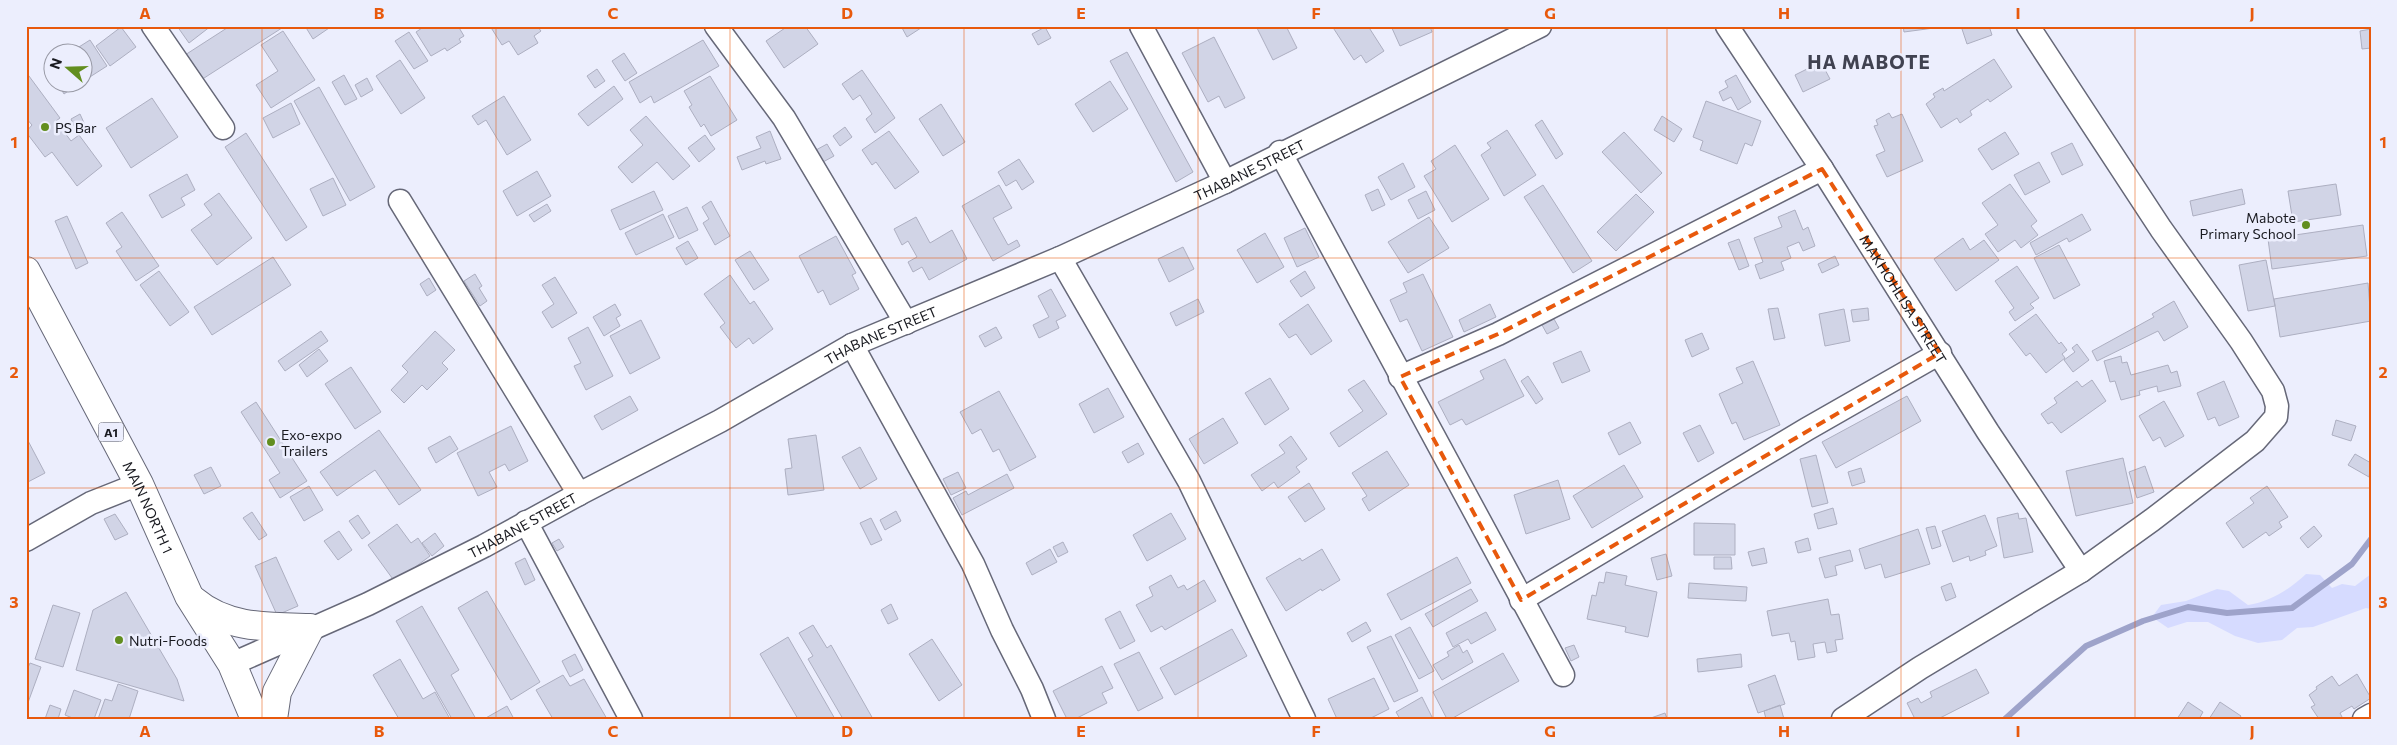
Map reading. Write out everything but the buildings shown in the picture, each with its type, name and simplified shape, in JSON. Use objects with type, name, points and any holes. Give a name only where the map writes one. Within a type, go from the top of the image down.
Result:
[{"type":"main road","name":"MAIN NORTH 1","points":[[26,271],[139,484],[190,596],[232,664],[255,719]]},
{"type":"main road","points":[[190,596],[203,608],[228,620],[248,625],[310,628],[277,692],[273,719]]},
{"type":"street","points":[[153,26],[223,128]]},
{"type":"street","points":[[716,26],[784,118],[906,323]]},
{"type":"street","points":[[1141,26],[1225,182]]},
{"type":"street","name":"THABANE STREET","points":[[232,664],[387,595],[484,546],[526,522],[720,421],[852,345],[1060,258],[1225,182],[1280,152],[1540,26]]},
{"type":"street","name":"MAKHOHLISA STREET","points":[[1727,26],[1822,169],[1940,353],[1988,432],[2081,571]]},
{"type":"street","points":[[1843,719],[1920,668],[2081,571],[2152,520],[2255,441],[2276,417],[2277,406],[2273,391],[2241,340],[2161,229],[2028,26]]},
{"type":"street","points":[[1280,152],[1400,377],[1563,675]]},
{"type":"street","points":[[1400,377],[1498,334],[1822,169]]},
{"type":"street","points":[[400,201],[579,494]]},
{"type":"street","points":[[1060,258],[1190,481],[1304,719]]},
{"type":"street","points":[[852,345],[973,564],[1002,630],[1032,689],[1044,719]]},
{"type":"street","points":[[1521,600],[1807,429],[1940,353]]},
{"type":"street","points":[[26,540],[90,504],[139,484]]},
{"type":"street","points":[[526,522],[631,719]]},
{"type":"street","points":[[2364,719],[2371,715]]},
{"type":"highlighted area","points":[[1822,169],[1940,353],[1521,600],[1400,377],[1498,334]]},
{"type":"shaded area","points":[[2306,574],[2320,575],[2332,588],[2342,584],[2355,586],[2371,574],[2371,609],[2366,608],[2313,627],[2297,628],[2282,640],[2258,643],[2235,636],[2208,622],[2187,622],[2168,628],[2152,617],[2161,605],[2186,601],[2217,589],[2229,591],[2248,605],[2264,601],[2293,585]]},
{"type":"waterway","points":[[2005,719],[2086,646],[2143,621],[2188,607],[2227,613],[2292,608],[2352,564],[2371,539]]},
{"type":"place","name":"PS Bar","points":[[45,127]]},
{"type":"place","name":"Mabote Primary School","points":[[2306,225]]},
{"type":"place","name":"Exo-expo Trailers","points":[[271,442]]},
{"type":"place","name":"Nutri-Foods","points":[[119,640]]},
{"type":"district","name":"HA MABOTE","points":[[1869,61]]}]
